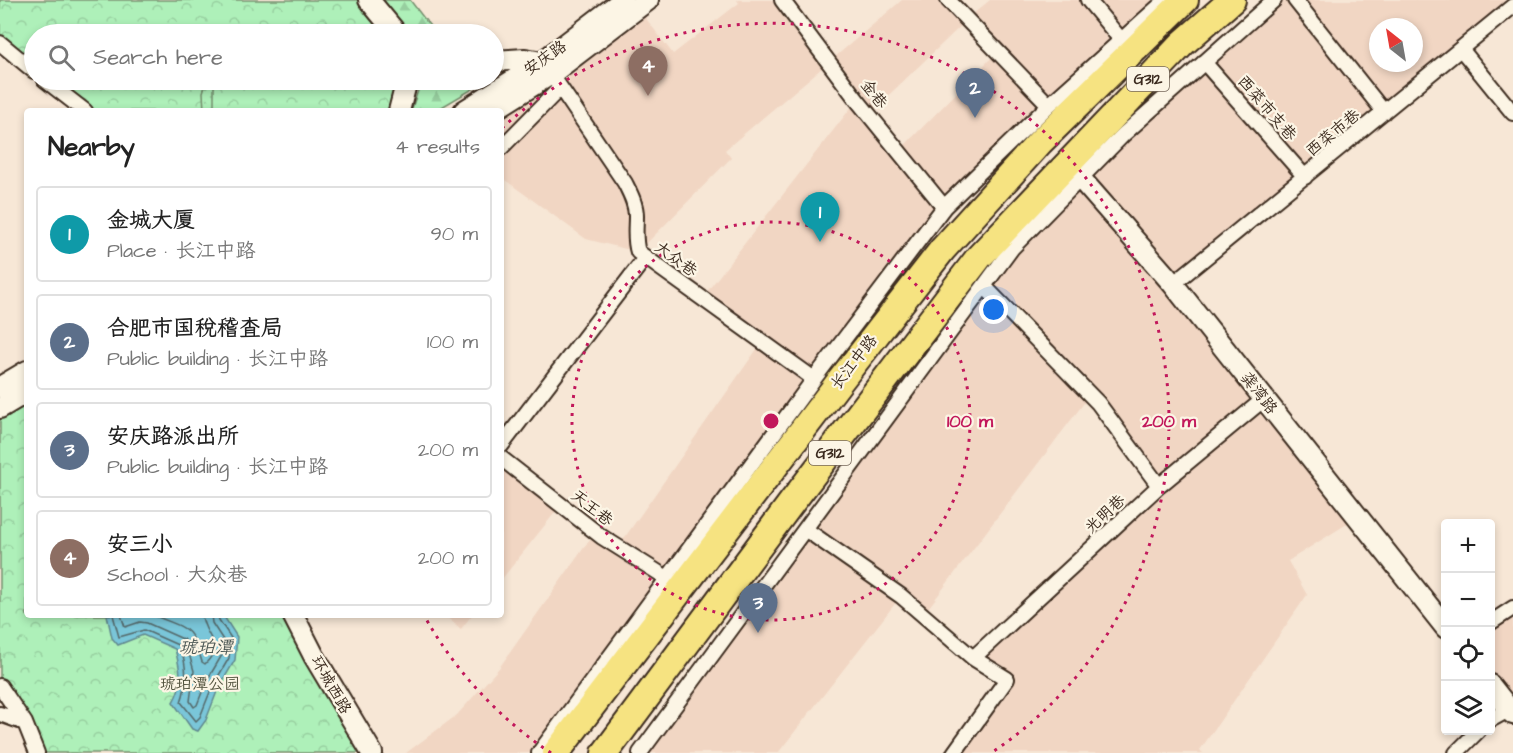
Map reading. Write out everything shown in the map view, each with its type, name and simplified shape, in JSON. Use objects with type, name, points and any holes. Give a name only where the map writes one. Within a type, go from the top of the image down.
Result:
[{"type":"highway","name":"长江中路","points":[[556,753],[942,250],[1040,142],[1185,0]]},
{"type":"highway","name":"G312","points":[[605,753],[792,502],[980,257],[1074,170],[1183,43],[1232,0]]},
{"type":"street","name":"安庆路","points":[[471,108],[551,75],[622,0]]},
{"type":"street","name":"安庆路","points":[[497,108],[551,75],[648,0]]},
{"type":"street","name":"金巷","points":[[782,0],[857,100],[944,207]]},
{"type":"street","points":[[948,0],[1049,105]]},
{"type":"street","points":[[1088,0],[1122,41]]},
{"type":"street","points":[[539,753],[814,379],[944,207],[1049,105],[1166,0]]},
{"type":"street","points":[[640,753],[1012,248],[1074,170],[1124,134],[1274,0]]},
{"type":"street","points":[[1295,0],[1384,112]]},
{"type":"street","points":[[375,6],[389,24]]},
{"type":"street","name":"西菜市巷","points":[[1173,284],[1513,6]]},
{"type":"street","points":[[0,43],[24,63]]},
{"type":"street","points":[[1461,49],[1513,113]]},
{"type":"street","points":[[504,60],[525,59],[551,75],[504,144]]},
{"type":"street","name":"西菜市支巷","points":[[1204,62],[1305,177]]},
{"type":"street","name":"大众巷","points":[[551,75],[625,183],[635,207],[638,252],[814,379]]},
{"type":"street","points":[[58,90],[81,108]]},
{"type":"street","points":[[400,108],[404,90]]},
{"type":"street","name":"龚湾路","points":[[1074,170],[1173,284],[1445,627]]},
{"type":"street","points":[[504,442],[645,258]]},
{"type":"street","points":[[984,286],[1098,403],[1159,486]]},
{"type":"street","points":[[0,387],[24,373]]},
{"type":"street","points":[[0,408],[24,394]]},
{"type":"street","name":"光明巷","points":[[973,658],[1159,486],[1264,399]]},
{"type":"street","name":"天王巷","points":[[504,460],[603,537],[667,578]]},
{"type":"street","points":[[805,529],[901,596],[973,658],[1007,679],[954,753]]},
{"type":"street","points":[[1495,620],[1513,608]]},
{"type":"street","name":"环城西路","points":[[295,618],[314,656],[372,753]]},
{"type":"street","points":[[0,686],[25,723],[37,753]]},
{"type":"street","points":[[1495,690],[1511,711],[1495,718]]},
{"type":"street","points":[[0,714],[25,723]]},
{"type":"street","points":[[1456,753],[1474,735]]},
{"type":"shaded area","points":[[737,0],[782,0],[829,62],[725,150],[731,158],[638,252],[586,239],[504,179],[504,109],[638,8],[673,54],[739,3]]},
{"type":"shaded area","points":[[902,0],[948,0],[967,19],[990,0],[1088,0],[1122,41],[944,207],[667,578],[532,753],[406,753],[457,715],[499,668],[595,532],[618,547],[762,342],[702,298],[857,100],[829,62]],"holes":[[[967,20],[997,52],[899,151],[869,114]]]},
{"type":"shaded area","points":[[1094,0],[1153,0],[1119,31]]},
{"type":"shaded area","points":[[1273,0],[1504,0],[1508,5],[1173,284],[1358,517],[1288,561],[1307,595],[1200,750],[1203,753],[954,753],[1007,679],[973,658],[1159,486],[1090,395],[923,615],[901,596],[778,753],[640,753],[1012,248]]},
{"type":"shaded area","points":[[504,460],[561,505],[504,576]]},
{"type":"shaded area","points":[[1513,608],[1513,713],[1495,690],[1495,620]]},
{"type":"shaded area","points":[[448,618],[470,618],[461,629]]},
{"type":"green space","points":[[0,0],[369,0],[389,24],[24,24],[24,63],[0,43]]},
{"type":"green space","points":[[369,0],[410,0],[428,24],[389,24]]},
{"type":"green space","points":[[58,90],[404,90],[400,108],[81,108]]},
{"type":"green space","points":[[204,90],[214,90],[214,108],[204,108]]},
{"type":"green space","points":[[418,90],[471,90],[440,108],[412,108]]},
{"type":"green space","name":"琥珀潭公园","points":[[24,394],[24,618],[295,618],[372,753],[37,753],[0,686],[0,408]]},
{"type":"water","name":"琥珀潭","points":[[108,618],[225,618],[237,637],[235,660],[218,689],[206,720],[198,731],[192,729],[173,702],[180,682],[175,649],[143,635],[118,645],[112,638]]},
{"type":"place","name":"安三小","points":[[648,96]]},
{"type":"place","name":"合肥市国税稽查局","points":[[975,118]]},
{"type":"place","name":"金城大厦","points":[[820,242]]},
{"type":"place","name":"安庆路派出所","points":[[758,633]]}]
